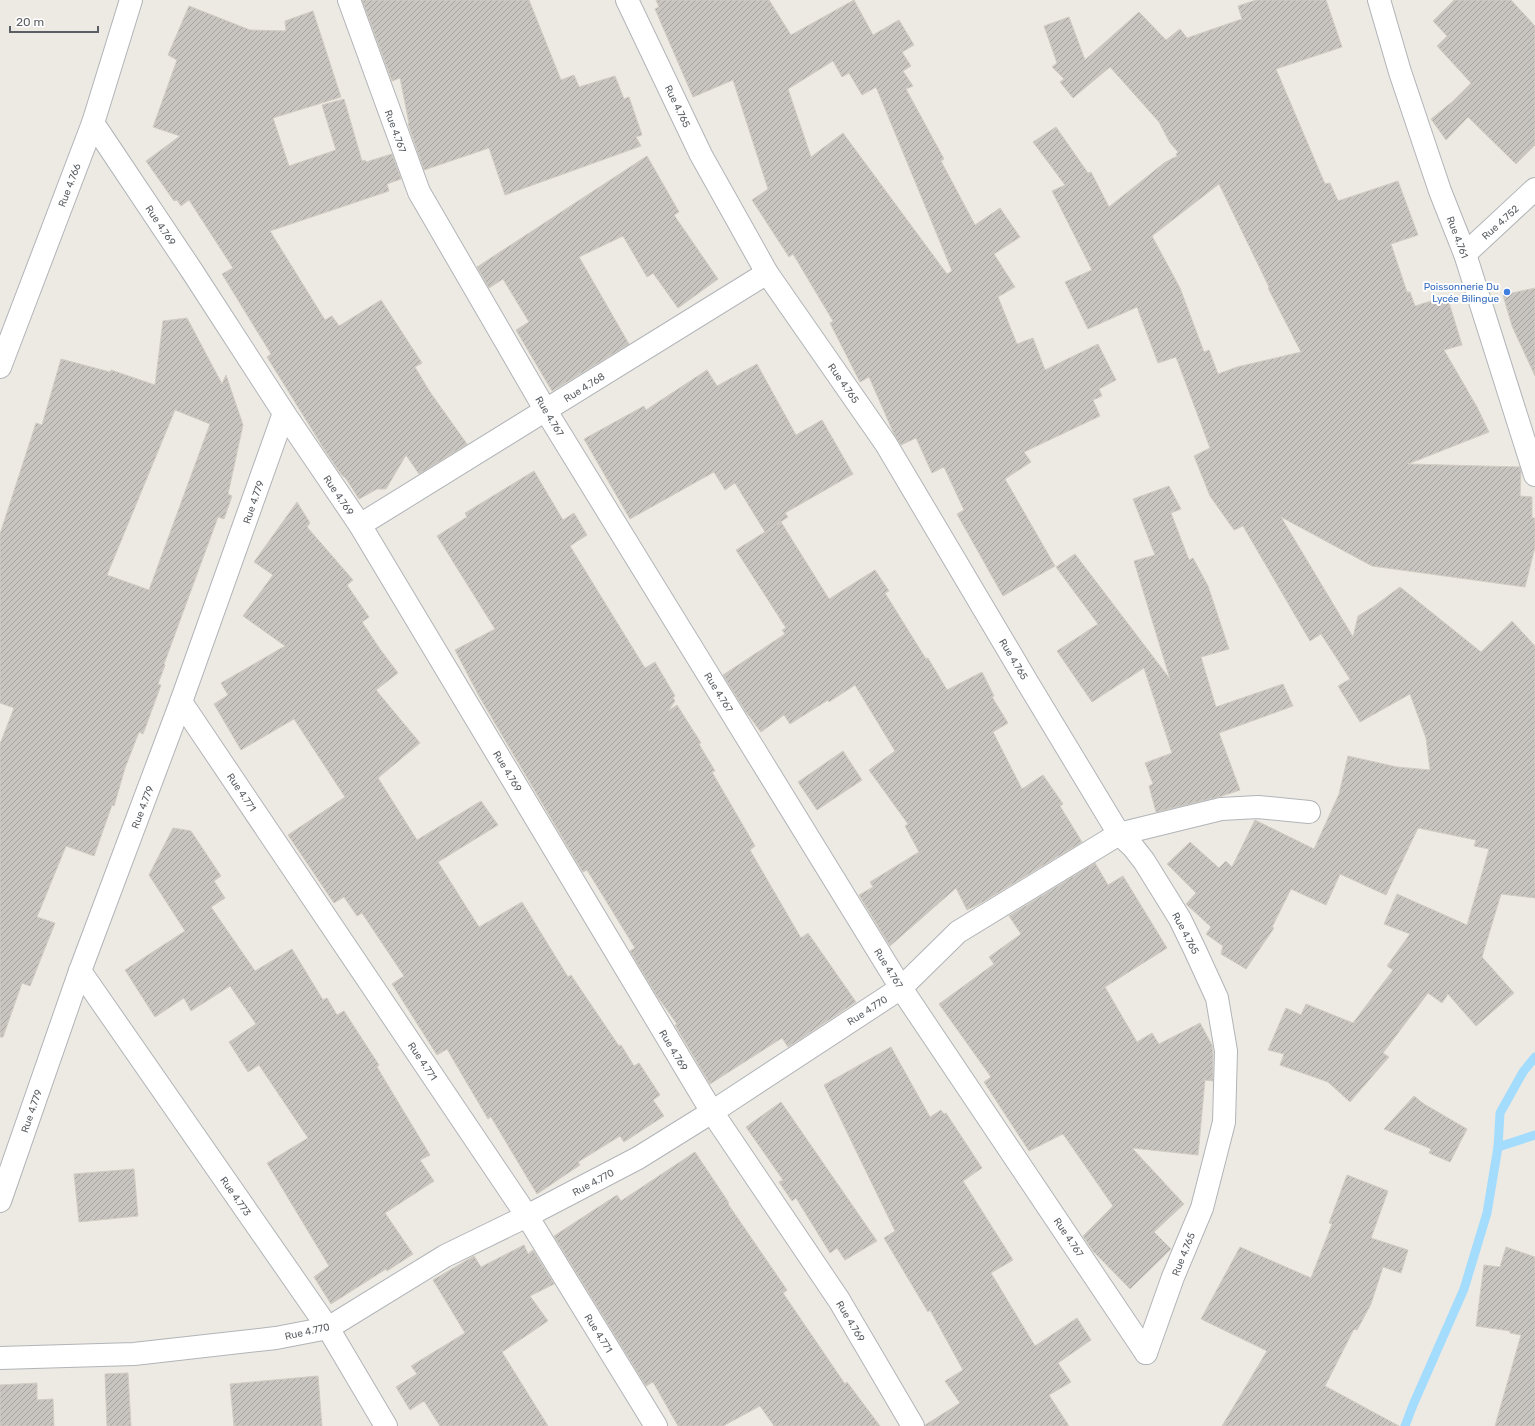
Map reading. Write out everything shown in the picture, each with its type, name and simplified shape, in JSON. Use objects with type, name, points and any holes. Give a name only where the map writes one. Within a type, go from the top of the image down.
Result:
[{"type":"street","name":"Rue 4.766","points":[[0,367],[92,123],[132,0]]},
{"type":"street","name":"Rue 4.767","points":[[348,0],[419,192],[546,411],[901,988],[1146,1353]]},
{"type":"street","name":"Rue 4.765","points":[[627,0],[701,155],[767,273],[886,444],[1119,834],[1133,846],[1144,861],[1180,919],[1217,998],[1226,1051],[1224,1122],[1202,1208],[1173,1277],[1146,1353]]},
{"type":"street","name":"Rue 4.761","points":[[1379,0],[1400,72],[1440,191],[1465,254],[1535,475]]},
{"type":"street","name":"Rue 4.769","points":[[92,123],[360,525],[712,1112],[839,1300],[913,1426]]},
{"type":"street","name":"Rue 4.752","points":[[1465,254],[1535,189]]},
{"type":"street","name":"Rue 4.768","points":[[360,525],[767,273]]},
{"type":"street","name":"Rue 4.779","points":[[0,1201],[80,971],[182,702],[284,413]]},
{"type":"street","name":"Rue 4.771","points":[[182,702],[527,1216],[656,1426]]},
{"type":"street","name":"Rue 4.770","points":[[0,1358],[134,1354],[276,1338],[328,1328],[445,1256],[527,1216],[638,1158],[712,1112],[901,988],[958,932],[1119,834],[1221,809],[1258,807],[1309,812]]},
{"type":"street","name":"Rue 4.773","points":[[80,971],[328,1328],[386,1426]]},
{"type":"building","points":[[362,0],[529,0],[561,80],[574,75],[579,87],[615,76],[624,99],[629,97],[642,135],[636,137],[641,146],[505,195],[489,148],[424,170],[408,124],[400,78],[392,81]]},
{"type":"building","points":[[656,0],[769,0],[791,35],[854,0],[873,35],[899,20],[914,45],[902,52],[911,66],[903,71],[913,86],[906,89],[944,159],[941,161],[975,225],[1000,208],[1020,237],[994,254],[1015,287],[998,297],[1017,344],[1033,338],[1045,370],[1098,344],[1116,380],[1099,389],[1102,396],[1093,400],[1100,416],[1024,452],[1031,462],[1005,479],[1055,566],[1003,596],[957,514],[964,510],[944,467],[932,473],[916,438],[901,445],[894,434],[869,377],[860,382],[830,323],[833,321],[793,254],[789,257],[752,200],[768,189],[733,80],[693,97],[655,9],[659,7]],"holes":[[[833,61],[842,77],[849,73],[862,95],[876,87],[952,271],[947,274],[843,133],[811,157],[788,89]]]},
{"type":"building","points":[[1256,0],[1326,0],[1342,47],[1276,69],[1325,184],[1330,183],[1338,201],[1398,181],[1418,235],[1391,244],[1407,292],[1410,292],[1415,306],[1447,296],[1462,345],[1444,350],[1477,407],[1489,432],[1408,464],[1520,467],[1520,496],[1532,497],[1532,518],[1535,518],[1535,547],[1525,587],[1372,566],[1281,517],[1353,637],[1358,616],[1400,587],[1481,652],[1512,621],[1535,646],[1535,898],[1501,894],[1482,957],[1514,993],[1476,1026],[1448,994],[1442,1003],[1428,993],[1383,1053],[1389,1057],[1350,1102],[1328,1082],[1280,1065],[1284,1054],[1268,1050],[1286,1008],[1301,1015],[1306,1004],[1353,1023],[1393,970],[1387,966],[1410,934],[1384,924],[1397,894],[1467,925],[1489,849],[1474,846],[1476,840],[1418,828],[1386,895],[1340,874],[1326,905],[1291,889],[1272,927],[1274,928],[1246,969],[1221,954],[1223,946],[1206,934],[1211,927],[1186,904],[1196,893],[1167,864],[1190,842],[1219,868],[1226,861],[1232,867],[1255,820],[1314,849],[1339,794],[1348,756],[1397,767],[1430,770],[1426,738],[1410,694],[1360,722],[1338,686],[1350,679],[1321,634],[1310,641],[1243,526],[1234,530],[1210,496],[1194,456],[1210,448],[1176,357],[1158,363],[1137,307],[1088,329],[1065,282],[1092,270],[1052,191],[1065,185],[1033,142],[1056,127],[1088,173],[1091,172],[1109,207],[1164,163],[1177,156],[1176,154],[1178,152],[1170,143],[1159,122],[1110,67],[1073,98],[1060,82],[1064,79],[1052,67],[1057,63],[1044,26],[1069,17],[1085,60],[1139,12],[1166,40],[1180,29],[1187,38],[1242,19],[1238,6]],"holes":[[[1219,184],[1269,287],[1268,288],[1301,352],[1237,367],[1218,374],[1209,350],[1204,352],[1180,288],[1152,236]]]},
{"type":"building","points":[[1454,0],[1511,0],[1535,26],[1535,145],[1516,164],[1468,117],[1446,140],[1431,119],[1452,102],[1471,83],[1437,46],[1447,36],[1433,21]]},
{"type":"building","points":[[189,6],[250,30],[286,31],[285,21],[313,11],[341,97],[273,118],[289,166],[336,150],[322,105],[344,99],[362,161],[365,160],[366,162],[392,154],[401,179],[387,184],[389,191],[270,231],[325,320],[332,316],[339,326],[381,300],[422,363],[415,367],[430,392],[467,444],[419,474],[406,455],[386,489],[377,489],[359,499],[322,446],[267,357],[271,354],[222,274],[233,268],[189,200],[181,206],[177,200],[174,201],[146,161],[180,136],[153,127],[177,60],[168,55]]},
{"type":"building","points":[[647,156],[679,212],[674,215],[718,279],[678,308],[653,273],[647,277],[623,236],[579,257],[629,344],[552,391],[516,330],[529,322],[503,279],[489,288],[477,267]]},
{"type":"building","points":[[1535,288],[1535,376],[1512,326],[1503,295]]},
{"type":"building","points":[[187,318],[222,384],[226,375],[243,425],[228,494],[232,496],[224,519],[218,517],[164,664],[165,665],[158,684],[161,685],[143,734],[139,732],[125,768],[114,806],[112,805],[94,856],[66,846],[37,917],[55,923],[30,986],[22,983],[3,1037],[0,1037],[0,744],[14,708],[0,703],[0,534],[36,423],[42,425],[61,359],[110,372],[111,370],[155,385],[163,321]],"holes":[[[175,410],[210,424],[149,590],[107,575]]]},
{"type":"building","points":[[757,364],[796,435],[822,420],[853,474],[785,513],[788,517],[765,532],[735,483],[725,490],[714,472],[630,519],[584,439],[644,406],[646,410],[707,370],[717,386]]},
{"type":"building","points":[[534,471],[563,520],[574,513],[587,535],[570,546],[645,668],[655,662],[675,696],[673,698],[675,701],[668,711],[677,705],[701,743],[699,744],[715,771],[712,772],[755,846],[750,850],[801,938],[808,933],[856,1002],[788,1047],[782,1038],[710,1084],[675,1025],[677,1024],[657,996],[630,951],[635,948],[587,870],[583,872],[575,859],[479,696],[455,650],[495,629],[437,536],[467,517],[465,513]]},
{"type":"building","points":[[1169,486],[1181,509],[1171,513],[1189,560],[1193,558],[1208,586],[1229,649],[1201,657],[1216,707],[1283,684],[1293,706],[1219,733],[1240,790],[1222,796],[1156,812],[1149,786],[1153,784],[1145,763],[1172,753],[1144,668],[1092,702],[1057,651],[1098,624],[1056,567],[1075,554],[1170,679],[1134,561],[1155,555],[1133,499]]},
{"type":"building","points":[[297,502],[310,523],[307,527],[353,580],[347,585],[369,617],[362,622],[398,673],[376,690],[420,743],[378,778],[417,840],[481,801],[498,825],[438,862],[479,927],[522,902],[568,977],[571,975],[619,1046],[621,1045],[634,1066],[639,1063],[660,1095],[653,1100],[664,1116],[624,1142],[620,1136],[578,1162],[580,1165],[537,1194],[491,1117],[488,1119],[447,1049],[437,1055],[392,984],[404,976],[362,913],[357,916],[344,897],[334,903],[288,835],[345,797],[294,719],[241,750],[214,704],[228,695],[221,683],[285,646],[243,616],[273,575],[254,562]]},
{"type":"building","points":[[781,522],[829,599],[875,570],[889,591],[885,593],[926,659],[928,658],[947,690],[982,672],[994,696],[992,697],[1008,723],[993,732],[1022,789],[1043,775],[1063,804],[1060,806],[1082,842],[967,910],[956,888],[890,946],[859,895],[873,887],[870,882],[919,852],[905,826],[908,824],[869,770],[895,751],[855,685],[829,702],[828,700],[790,724],[784,715],[761,732],[746,712],[723,675],[785,634],[782,630],[786,628],[736,550]]},
{"type":"building","points":[[843,751],[862,780],[817,810],[798,782]]},
{"type":"building","points":[[173,828],[191,831],[221,876],[214,881],[225,898],[211,907],[255,971],[292,949],[323,1000],[327,998],[337,1015],[344,1011],[379,1065],[377,1067],[430,1155],[420,1160],[434,1181],[385,1213],[413,1254],[387,1271],[386,1269],[331,1304],[314,1277],[329,1266],[267,1163],[308,1138],[259,1065],[248,1072],[229,1042],[256,1024],[230,986],[191,1011],[184,998],[155,1017],[125,970],[185,931],[149,875]]},
{"type":"building","points":[[1095,863],[1108,885],[1123,876],[1167,948],[1105,987],[1137,1042],[1152,1033],[1159,1044],[1200,1023],[1212,1045],[1213,1052],[1213,1081],[1205,1080],[1198,1155],[1132,1148],[1184,1204],[1154,1232],[1171,1249],[1130,1289],[1093,1251],[1083,1236],[1113,1206],[1063,1134],[1029,1151],[984,1082],[991,1077],[939,1004],[994,964],[989,957],[1021,934],[1009,916]]},
{"type":"building","points":[[891,1047],[930,1117],[941,1110],[944,1114],[946,1113],[982,1168],[963,1181],[1013,1260],[991,1273],[1035,1346],[1077,1318],[1091,1340],[1058,1363],[1071,1382],[1049,1395],[1069,1426],[925,1426],[960,1403],[945,1381],[963,1370],[930,1310],[928,1312],[884,1238],[895,1231],[824,1085]]},
{"type":"building","points":[[1414,1096],[1424,1104],[1467,1129],[1450,1162],[1429,1153],[1431,1149],[1384,1129]]},
{"type":"building","points":[[781,1102],[877,1241],[845,1260],[837,1248],[830,1253],[796,1198],[792,1201],[779,1182],[783,1180],[746,1127]]},
{"type":"building","points":[[695,1152],[729,1203],[728,1204],[787,1290],[783,1293],[845,1384],[847,1382],[880,1426],[774,1426],[760,1406],[723,1426],[678,1426],[653,1382],[646,1386],[554,1236],[617,1195],[621,1201]]},
{"type":"building","points":[[134,1169],[138,1216],[79,1222],[74,1174]]},
{"type":"building","points":[[1347,1175],[1388,1191],[1371,1238],[1408,1250],[1401,1273],[1383,1267],[1371,1304],[1357,1330],[1354,1329],[1325,1386],[1399,1426],[1222,1426],[1267,1351],[1201,1319],[1240,1247],[1311,1278],[1332,1224],[1329,1223]]},
{"type":"building","points":[[524,1245],[528,1254],[533,1250],[554,1284],[530,1296],[548,1321],[502,1352],[548,1426],[440,1426],[424,1401],[410,1410],[396,1387],[417,1374],[411,1366],[465,1333],[433,1280],[474,1256],[481,1267]]},
{"type":"building","points":[[1506,1247],[1535,1257],[1535,1426],[1495,1426],[1521,1335],[1510,1333],[1510,1331],[1476,1326],[1484,1265],[1500,1267]]},
{"type":"building","points":[[128,1373],[131,1426],[107,1426],[105,1374]]},
{"type":"building","points":[[318,1376],[322,1426],[234,1426],[230,1384]]},
{"type":"building","points":[[37,1383],[37,1400],[53,1399],[54,1426],[0,1426],[0,1385]]},
{"type":"waterway","points":[[1405,1426],[1464,1289],[1487,1213],[1498,1147],[1500,1113],[1523,1072],[1535,1057]]},
{"type":"waterway","points":[[1498,1147],[1535,1135]]},
{"type":"place","name":"Poissonnerie Du Lycée Bilingue","points":[[1507,292]]}]
